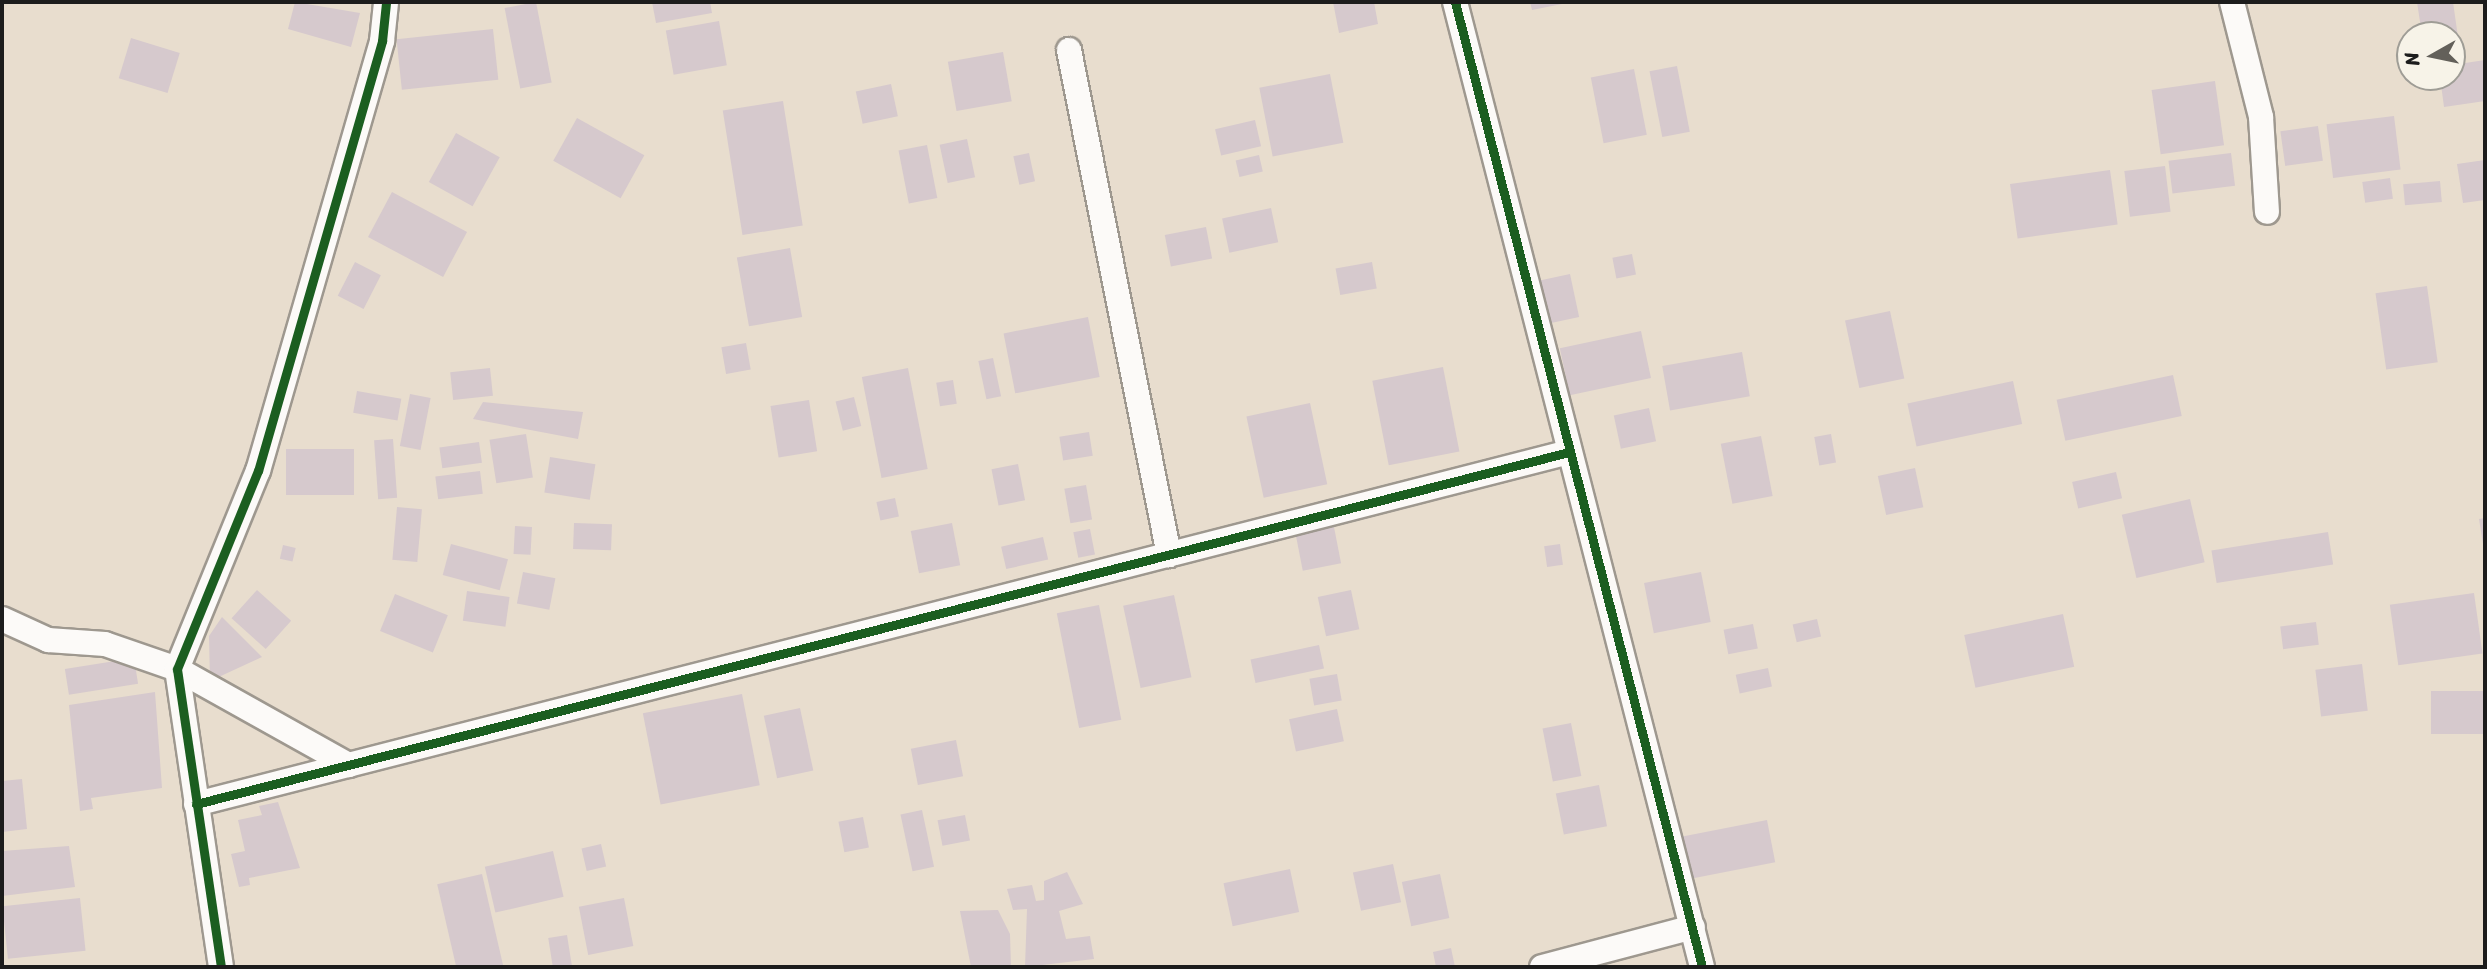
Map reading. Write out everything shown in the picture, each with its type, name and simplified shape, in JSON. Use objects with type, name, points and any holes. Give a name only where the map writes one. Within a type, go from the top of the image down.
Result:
[{"type":"street","points":[[221,967],[177,669],[258,471],[382,41],[386,2]]},
{"type":"street","points":[[1454,2],[1702,967]]},
{"type":"street","points":[[2232,2],[2261,117],[2267,212]]},
{"type":"street","points":[[1069,50],[1169,555]]},
{"type":"street","points":[[197,804],[1569,452]]},
{"type":"street","points":[[2,619],[48,640],[105,644],[177,669],[349,765]]},
{"type":"street","points":[[1542,967],[1693,927]]},
{"type":"building","points":[[295,2],[360,13],[351,47],[288,29]]},
{"type":"building","points":[[536,2],[552,82],[520,89],[505,8]]},
{"type":"building","points":[[652,2],[710,2],[712,13],[656,23]]},
{"type":"building","points":[[1333,2],[1374,2],[1378,24],[1339,33]]},
{"type":"building","points":[[1530,2],[1567,2],[1567,3],[1532,10]]},
{"type":"building","points":[[2417,2],[2453,2],[2456,21],[2420,21]]},
{"type":"building","points":[[719,21],[727,65],[674,75],[666,30]]},
{"type":"building","points":[[493,29],[498,80],[402,90],[397,39]]},
{"type":"building","points":[[131,38],[180,53],[167,93],[119,78]]},
{"type":"building","points":[[1003,52],[1012,101],[957,111],[948,62]]},
{"type":"building","points":[[2485,60],[2485,101],[2444,107],[2442,91],[2466,91],[2466,63]]},
{"type":"building","points":[[1677,66],[1690,132],[1662,137],[1650,71]]},
{"type":"building","points":[[1634,69],[1647,135],[1604,143],[1591,77]]},
{"type":"building","points":[[1330,74],[1343,143],[1273,156],[1259,88]]},
{"type":"building","points":[[2215,81],[2224,145],[2161,154],[2152,90]]},
{"type":"building","points":[[891,84],[898,116],[863,124],[856,91]]},
{"type":"building","points":[[783,101],[803,225],[742,235],[723,111]]},
{"type":"building","points":[[2394,116],[2401,170],[2333,178],[2327,124]]},
{"type":"building","points":[[577,118],[644,155],[621,198],[553,161]]},
{"type":"building","points":[[1255,120],[1261,146],[1221,156],[1215,129]]},
{"type":"building","points":[[2318,126],[2323,161],[2285,166],[2280,131]]},
{"type":"building","points":[[456,133],[500,157],[473,206],[429,182]]},
{"type":"building","points":[[967,139],[975,177],[948,183],[940,145]]},
{"type":"building","points":[[927,145],[937,198],[909,204],[899,151]]},
{"type":"building","points":[[1029,153],[1035,181],[1019,185],[1013,156]]},
{"type":"building","points":[[2231,153],[2235,186],[2172,193],[2168,161]]},
{"type":"building","points":[[1259,155],[1263,172],[1239,177],[1236,160]]},
{"type":"building","points":[[2485,160],[2485,200],[2463,203],[2457,164]]},
{"type":"building","points":[[2165,166],[2171,212],[2130,217],[2124,171]]},
{"type":"building","points":[[2110,170],[2118,224],[2018,239],[2010,184]]},
{"type":"building","points":[[2390,178],[2393,199],[2365,203],[2362,182]]},
{"type":"building","points":[[2440,181],[2442,202],[2405,205],[2403,184]]},
{"type":"building","points":[[392,192],[467,232],[443,277],[368,237]]},
{"type":"building","points":[[1271,208],[1278,242],[1229,253],[1222,218]]},
{"type":"building","points":[[1206,227],[1212,258],[1171,266],[1165,235]]},
{"type":"building","points":[[790,248],[802,317],[749,326],[737,257]]},
{"type":"building","points":[[1632,254],[1636,275],[1616,278],[1612,258]]},
{"type":"building","points":[[355,262],[381,275],[364,309],[338,296]]},
{"type":"building","points":[[1372,262],[1377,289],[1340,295],[1336,268]]},
{"type":"building","points":[[1570,274],[1579,317],[1543,325],[1534,282]]},
{"type":"building","points":[[2427,286],[2438,362],[2386,369],[2376,293]]},
{"type":"building","points":[[1890,311],[1904,378],[1859,388],[1845,321]]},
{"type":"building","points":[[1088,317],[1100,377],[1015,393],[1004,333]]},
{"type":"building","points":[[1641,331],[1651,378],[1570,395],[1560,348]]},
{"type":"building","points":[[746,343],[751,370],[726,374],[721,347]]},
{"type":"building","points":[[1742,352],[1750,396],[1670,410],[1662,366]]},
{"type":"building","points":[[993,358],[1001,396],[986,399],[978,361]]},
{"type":"building","points":[[1443,367],[1459,451],[1389,465],[1372,381]]},
{"type":"building","points":[[490,368],[493,396],[453,400],[450,372]]},
{"type":"building","points":[[908,368],[928,469],[882,478],[862,377]]},
{"type":"building","points":[[2173,375],[2182,416],[2065,441],[2057,400]]},
{"type":"building","points":[[953,380],[957,404],[940,406],[936,383]]},
{"type":"building","points":[[2013,381],[2022,424],[1917,446],[1907,403]]},
{"type":"building","points":[[357,391],[401,399],[397,420],[353,413]]},
{"type":"building","points":[[410,394],[431,398],[421,450],[400,446]]},
{"type":"building","points":[[854,397],[861,426],[843,431],[836,402]]},
{"type":"building","points":[[809,400],[817,451],[779,457],[770,406]]},
{"type":"building","points":[[483,402],[583,412],[578,439],[473,419]]},
{"type":"building","points":[[1310,403],[1327,484],[1264,498],[1246,417]]},
{"type":"building","points":[[1649,408],[1656,441],[1621,449],[1614,415]]},
{"type":"building","points":[[1089,432],[1093,456],[1063,460],[1059,437]]},
{"type":"building","points":[[526,434],[533,477],[496,483],[489,440]]},
{"type":"building","points":[[1831,434],[1836,463],[1819,466],[1814,437]]},
{"type":"building","points":[[1761,436],[1773,496],[1732,504],[1721,444]]},
{"type":"building","points":[[393,439],[397,498],[378,499],[374,440]]},
{"type":"building","points":[[479,442],[482,463],[442,468],[439,448]]},
{"type":"building","points":[[286,449],[354,449],[354,495],[286,495]]},
{"type":"building","points":[[550,457],[595,464],[590,500],[544,493]]},
{"type":"building","points":[[1018,464],[1025,500],[999,505],[991,469]]},
{"type":"building","points":[[1915,468],[1923,507],[1886,515],[1878,476]]},
{"type":"building","points":[[480,471],[483,494],[438,499],[435,476]]},
{"type":"building","points":[[2116,472],[2122,498],[2078,508],[2072,482]]},
{"type":"building","points":[[1086,485],[1092,519],[1070,523],[1064,489]]},
{"type":"building","points":[[895,498],[899,517],[880,521],[876,502]]},
{"type":"building","points":[[2190,499],[2205,562],[2136,578],[2122,515]]},
{"type":"building","points":[[397,507],[422,509],[417,562],[392,560]]},
{"type":"building","points":[[2485,518],[2485,550],[2484,550],[2479,519]]},
{"type":"building","points":[[574,523],[612,524],[611,550],[573,549]]},
{"type":"building","points":[[952,523],[960,565],[919,573],[911,531]]},
{"type":"building","points":[[515,526],[532,527],[531,555],[514,554]]},
{"type":"building","points":[[1334,527],[1341,563],[1303,571],[1296,534]]},
{"type":"building","points":[[1090,529],[1095,555],[1078,558],[1073,532]]},
{"type":"building","points":[[2328,532],[2333,565],[2217,583],[2211,550]]},
{"type":"building","points":[[1043,537],[1048,559],[1006,569],[1001,547]]},
{"type":"building","points":[[451,544],[508,559],[500,590],[443,575]]},
{"type":"building","points":[[1560,544],[1563,565],[1547,567],[1544,546]]},
{"type":"building","points":[[283,545],[296,548],[293,562],[280,559]]},
{"type":"building","points":[[523,572],[555,578],[549,610],[517,603]]},
{"type":"building","points":[[1701,572],[1711,622],[1654,633],[1644,583]]},
{"type":"building","points":[[257,590],[291,621],[266,649],[232,618]]},
{"type":"building","points":[[1351,590],[1359,629],[1326,636],[1318,597]]},
{"type":"building","points":[[467,591],[510,597],[505,627],[463,621]]},
{"type":"building","points":[[2474,593],[2482,653],[2398,665],[2390,605]]},
{"type":"building","points":[[395,594],[448,615],[433,652],[380,631]]},
{"type":"building","points":[[1174,595],[1191,677],[1141,688],[1123,606]]},
{"type":"building","points":[[1099,605],[1121,720],[1079,728],[1057,613]]},
{"type":"building","points":[[2063,614],[2074,667],[1975,688],[1964,635]]},
{"type":"building","points":[[222,617],[262,657],[210,681],[209,636]]},
{"type":"building","points":[[1817,619],[1821,637],[1797,642],[1793,625]]},
{"type":"building","points":[[2316,622],[2319,645],[2283,649],[2280,626]]},
{"type":"building","points":[[1753,624],[1758,649],[1728,654],[1724,630]]},
{"type":"building","points":[[1319,645],[1324,668],[1256,683],[1251,660]]},
{"type":"building","points":[[134,658],[138,684],[69,695],[65,669]]},
{"type":"building","points":[[2362,664],[2368,711],[2321,716],[2315,670]]},
{"type":"building","points":[[1768,668],[1772,687],[1740,693],[1736,675]]},
{"type":"building","points":[[1337,674],[1342,701],[1314,705],[1309,679]]},
{"type":"building","points":[[2431,691],[2485,691],[2485,734],[2431,734]]},
{"type":"building","points":[[155,692],[162,788],[91,798],[93,809],[80,811],[69,705]]},
{"type":"building","points":[[742,694],[760,785],[661,805],[643,713]]},
{"type":"building","points":[[800,708],[813,771],[777,778],[764,716]]},
{"type":"building","points":[[1337,709],[1344,741],[1296,751],[1289,719]]},
{"type":"building","points":[[1571,723],[1581,776],[1553,782],[1543,729]]},
{"type":"building","points":[[956,740],[963,776],[918,785],[911,749]]},
{"type":"building","points":[[22,779],[27,829],[2,832],[2,781]]},
{"type":"building","points":[[1599,785],[1607,826],[1564,835],[1556,793]]},
{"type":"building","points":[[278,802],[300,868],[249,878],[250,885],[239,887],[231,854],[245,851],[238,820],[262,815],[259,806]]},
{"type":"building","points":[[922,810],[934,867],[913,871],[900,815]]},
{"type":"building","points":[[965,815],[970,841],[942,846],[938,820]]},
{"type":"building","points":[[863,817],[869,847],[844,852],[838,822]]},
{"type":"building","points":[[1767,820],[1775,862],[1687,879],[1679,837]]},
{"type":"building","points":[[601,844],[606,866],[587,871],[582,848]]},
{"type":"building","points":[[69,846],[75,887],[2,896],[2,851]]},
{"type":"building","points":[[553,851],[564,897],[495,913],[485,867]]},
{"type":"building","points":[[1393,864],[1401,902],[1361,911],[1353,873]]},
{"type":"building","points":[[1290,869],[1299,912],[1233,926],[1223,883]]},
{"type":"building","points":[[1067,872],[1083,904],[1059,911],[1066,939],[1090,936],[1094,959],[1025,967],[1027,909],[1013,910],[1007,889],[1032,885],[1036,901],[1044,900],[1044,881]]},
{"type":"building","points":[[482,874],[503,967],[456,967],[437,884]]},
{"type":"building","points":[[1440,874],[1449,918],[1411,926],[1402,882]]},
{"type":"building","points":[[80,898],[86,951],[8,959],[2,906]]},
{"type":"building","points":[[624,898],[633,946],[588,955],[579,907]]},
{"type":"building","points":[[998,910],[1010,934],[1011,967],[971,967],[960,911]]},
{"type":"building","points":[[567,935],[572,967],[553,967],[548,938]]},
{"type":"building","points":[[1451,948],[1455,967],[1436,967],[1433,952]]},
{"type":"cycle path","points":[[221,967],[177,669],[258,471],[382,41],[386,2]]},
{"type":"cycle path","points":[[1455,2],[1702,967]]},
{"type":"cycle path","points":[[196,804],[1569,452]]}]
